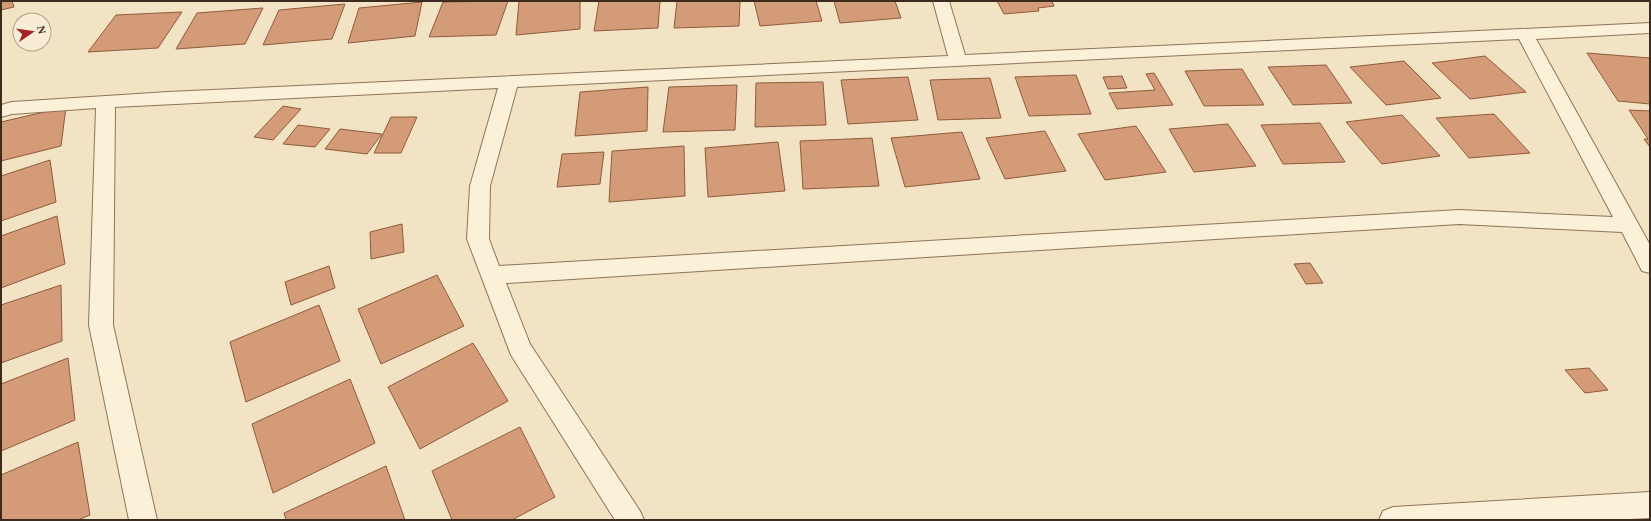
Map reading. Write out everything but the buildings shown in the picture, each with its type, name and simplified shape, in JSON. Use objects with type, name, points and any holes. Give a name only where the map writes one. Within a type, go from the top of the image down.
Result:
[{"type":"street","points":[[940,1],[958,60]]},
{"type":"street","points":[[1,111],[12,108],[106,102],[1650,28]]},
{"type":"street","points":[[1525,34],[1650,265]]},
{"type":"street","points":[[509,82],[480,186],[478,239],[519,348],[630,520]]},
{"type":"street","points":[[106,102],[100,325],[143,520]]},
{"type":"street","points":[[492,275],[1459,217],[1629,225]]},
{"type":"street","points":[[1392,520],[1650,505]]}]
